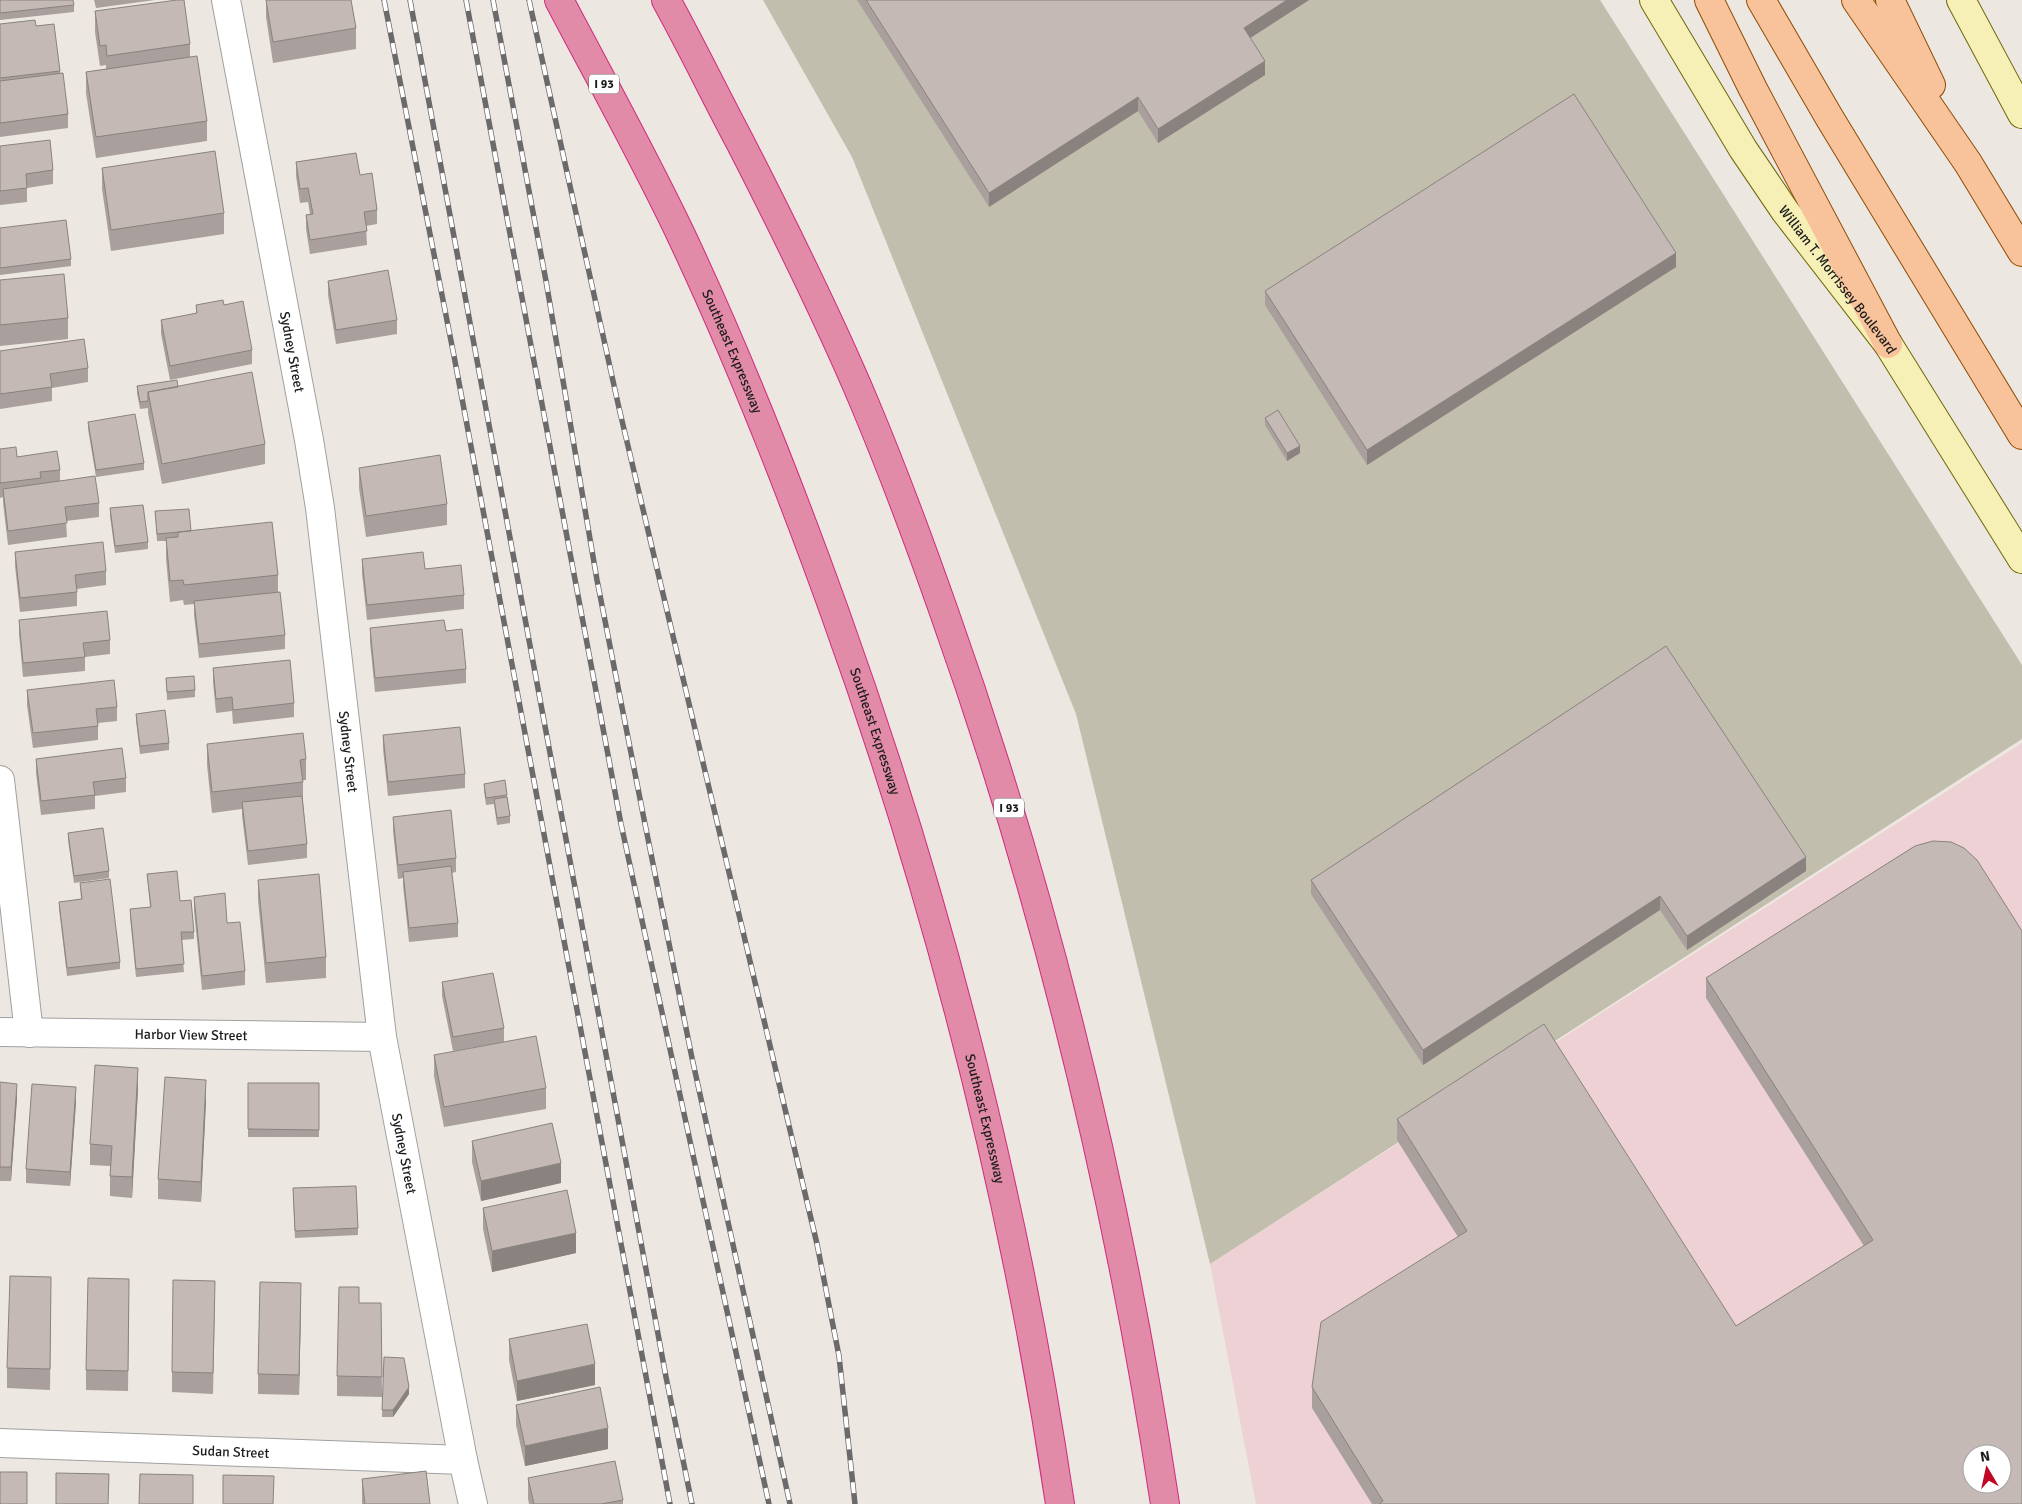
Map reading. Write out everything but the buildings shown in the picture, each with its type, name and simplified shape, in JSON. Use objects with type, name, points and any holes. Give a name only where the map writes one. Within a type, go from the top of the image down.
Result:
[{"type":"highway","name":"Southeast Expressway","points":[[559,0],[648,168],[681,236],[741,371],[796,506],[847,646],[914,848],[965,1029],[1022,1283],[1060,1504]]},
{"type":"highway","name":"I 93","points":[[666,0],[807,276],[865,403],[916,532],[964,666],[998,773],[1046,938],[1088,1102],[1126,1282],[1152,1420],[1165,1504]]},
{"type":"main road","points":[[1709,0],[1753,89],[1888,344]]},
{"type":"main road","points":[[1761,0],[1829,117],[2022,435]]},
{"type":"main road","points":[[1856,0],[1968,163],[2022,252]]},
{"type":"main road","points":[[1890,0],[1968,163]]},
{"type":"street","name":"Sydney Street","points":[[226,0],[309,440],[320,508],[382,1037],[463,1460],[474,1504]]},
{"type":"street","name":"William T. Morrissey Boulevard","points":[[1654,0],[1691,64],[1765,182],[1805,238],[1888,344],[2022,559]]},
{"type":"street","points":[[1961,0],[2022,114]]},
{"type":"street","points":[[0,780],[29,1033]]},
{"type":"street","name":"Harbor View Street","points":[[0,1032],[382,1037]]},
{"type":"street","name":"Sudan Street","points":[[0,1443],[463,1460]]},
{"type":"shaded area","points":[[763,0],[1600,0],[2022,665],[2022,739],[1210,1264],[1076,714],[852,157]]},
{"type":"shaded area","points":[[2022,743],[2022,1504],[1256,1504],[1210,1264]]},
{"type":"railway","points":[[384,0],[454,356],[670,1504]]},
{"type":"railway","points":[[410,0],[666,1377],[692,1504]]},
{"type":"railway","points":[[466,0],[621,824],[769,1504]]},
{"type":"railway","points":[[493,0],[546,281],[597,580],[644,819],[692,1058],[790,1504]]},
{"type":"railway","points":[[529,0],[619,408],[817,1244],[839,1356],[855,1504]]}]
